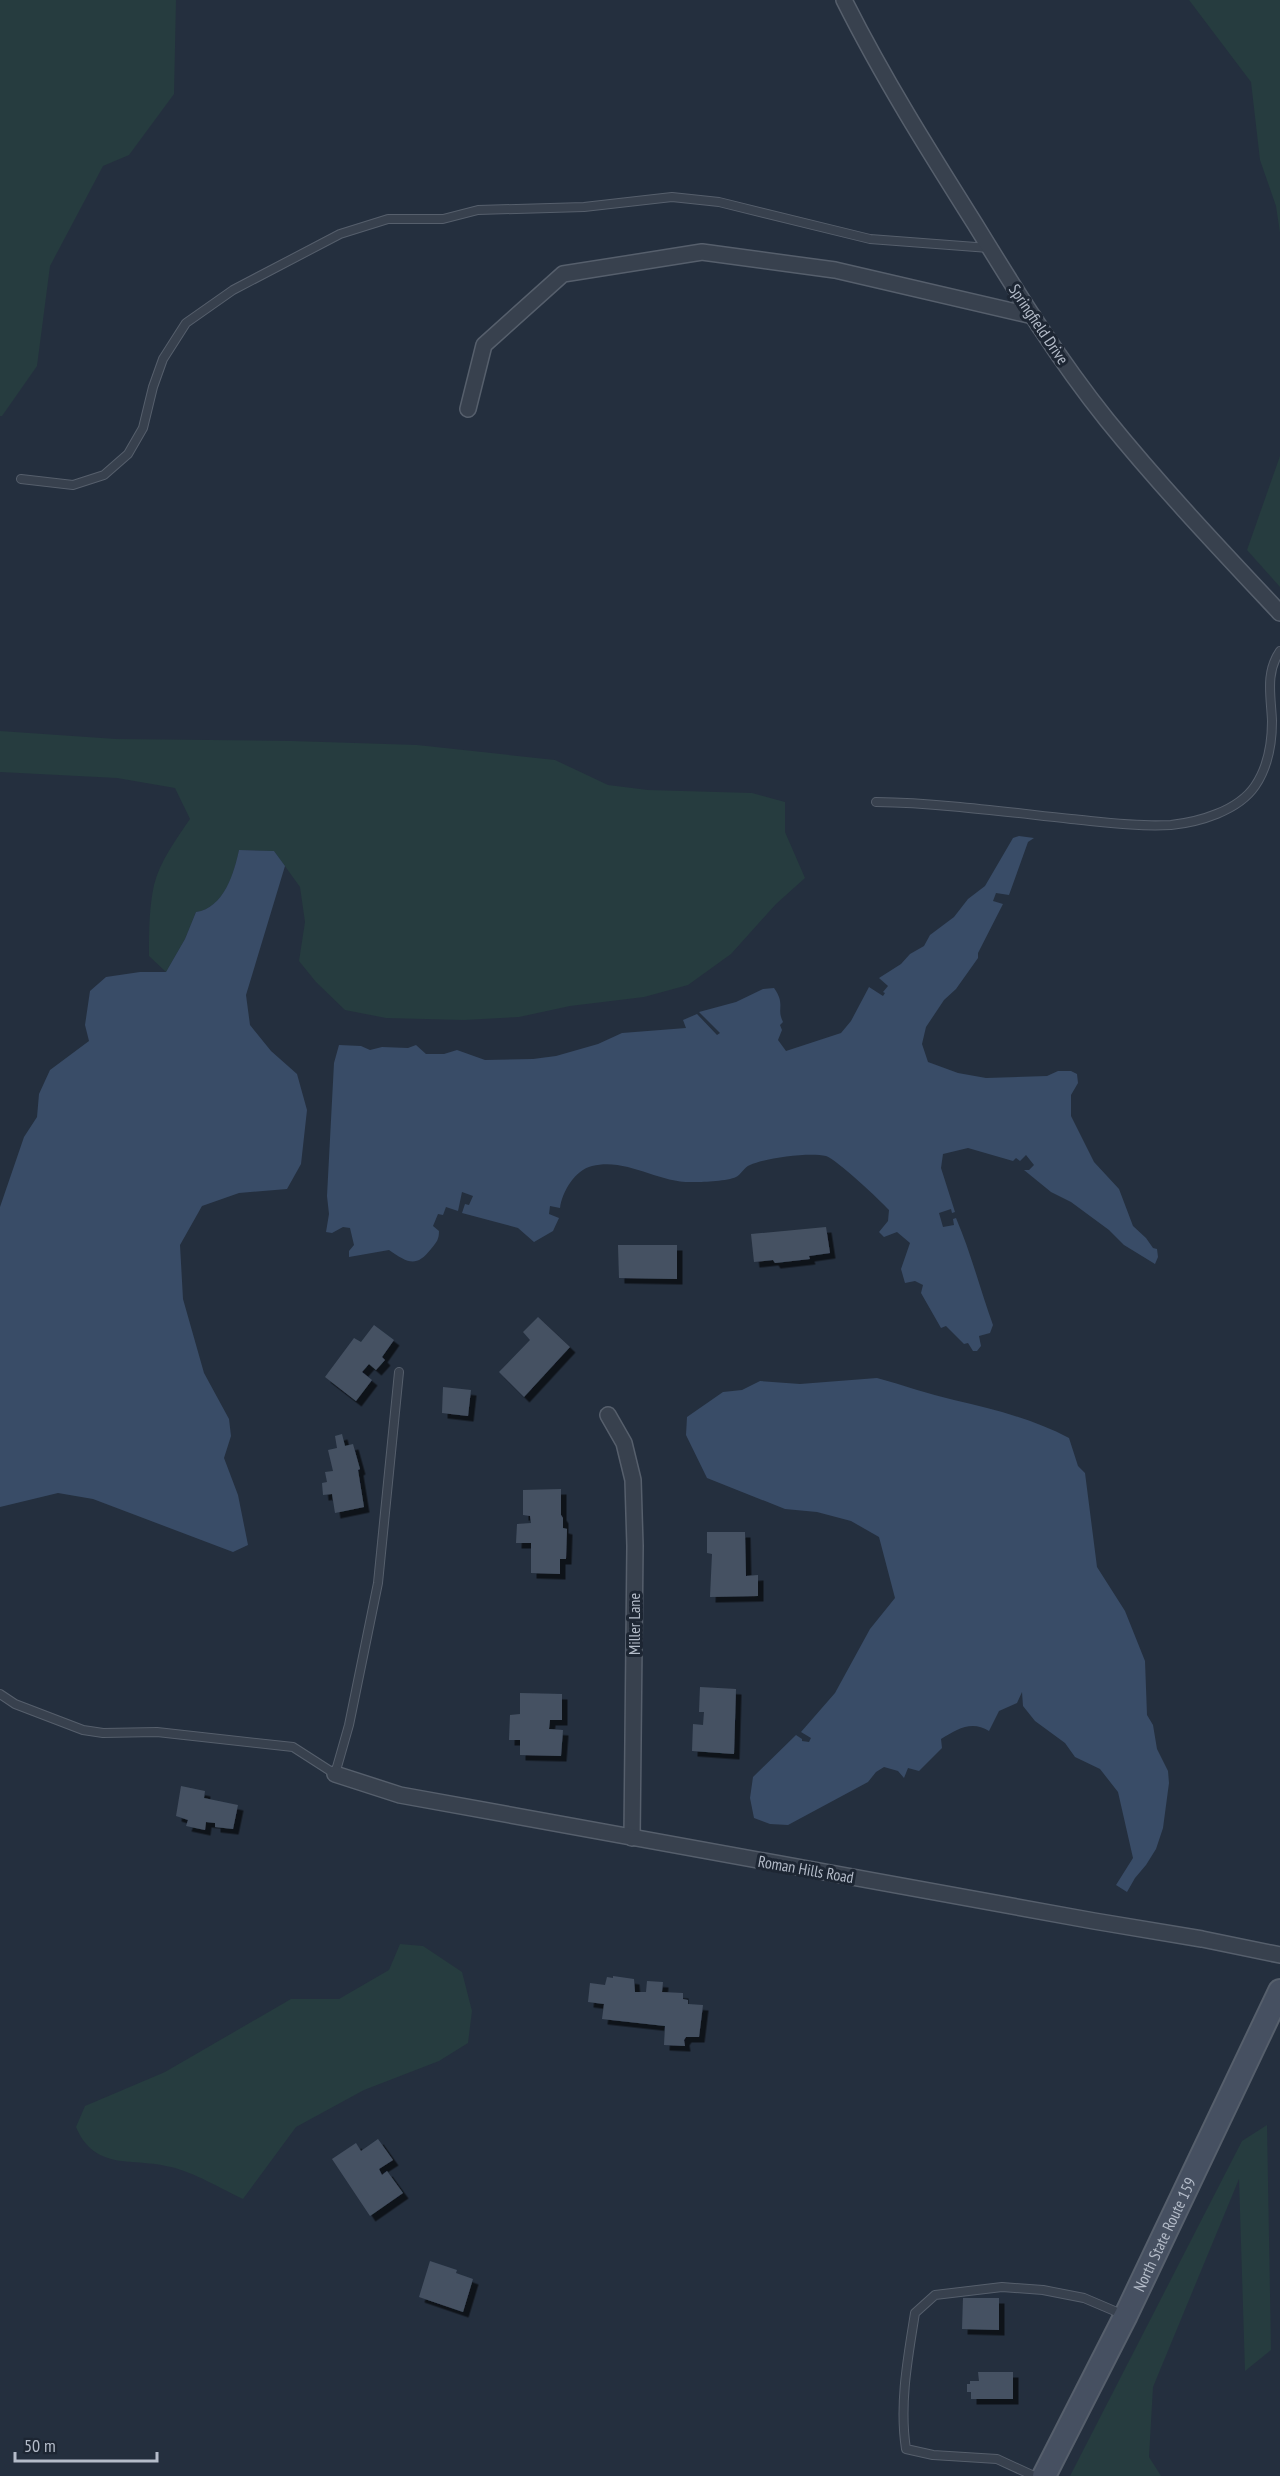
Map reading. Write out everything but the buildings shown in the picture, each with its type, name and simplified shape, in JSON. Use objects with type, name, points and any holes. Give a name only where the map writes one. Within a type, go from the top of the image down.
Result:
[{"type":"main road","name":"North State Route 159","points":[[1044,2476],[1126,2315],[1280,1991]]},
{"type":"street","name":"Springfield Drive","points":[[844,0],[864,40],[913,125],[1064,363],[1174,501],[1280,613]]},
{"type":"street","points":[[468,409],[484,345],[562,274],[702,252],[835,270],[1033,316]]},
{"type":"street","name":"Miller Lane","points":[[608,1415],[624,1443],[633,1480],[635,1546],[632,1838]]},
{"type":"street","name":"Roman Hills Road","points":[[335,1774],[400,1795],[1202,1938],[1280,1955]]},
{"type":"lane","points":[[21,479],[73,486],[104,475],[128,454],[143,428],[153,387],[163,359],[186,323],[233,290],[340,234],[388,219],[443,219],[478,210],[584,207],[672,197],[719,202],[870,239],[989,248]]},
{"type":"lane","points":[[876,802],[913,803],[1121,824],[1171,825],[1205,819],[1236,805],[1254,787],[1267,763],[1272,740],[1269,683],[1272,665],[1280,651]]},
{"type":"lane","points":[[0,1694],[15,1704],[83,1730],[103,1733],[157,1732],[293,1747],[300,1749],[335,1774],[349,1725],[378,1583],[399,1372]]},
{"type":"lane","points":[[1034,2476],[997,2458],[933,2455],[906,2449],[902,2428],[915,2313],[935,2295],[1002,2287],[1042,2290],[1084,2298],[1126,2315]]},
{"type":"green space","points":[[0,0],[176,0],[174,94],[129,155],[103,166],[50,266],[37,366],[2,416],[0,416]]},
{"type":"green space","points":[[1189,0],[1280,0],[1280,233],[1276,206],[1260,160],[1251,82]]},
{"type":"green space","points":[[1280,456],[1280,587],[1247,550]]},
{"type":"green space","points":[[0,731],[116,739],[417,745],[555,760],[608,785],[648,790],[752,793],[785,802],[785,832],[805,878],[776,904],[731,954],[688,985],[644,997],[570,1006],[519,1017],[464,1020],[386,1018],[345,1010],[316,982],[299,961],[305,922],[300,887],[274,851],[239,850],[231,879],[221,897],[206,909],[196,912],[185,939],[166,972],[149,956],[150,920],[152,894],[160,867],[190,819],[175,788],[117,778],[0,772]]},
{"type":"green space","points":[[400,1944],[423,1946],[462,1972],[472,2011],[468,2043],[439,2061],[364,2090],[296,2127],[243,2199],[180,2169],[104,2157],[84,2141],[76,2127],[85,2106],[165,2072],[291,1999],[339,1999],[389,1970]]},
{"type":"green space","points":[[1267,2125],[1271,2350],[1245,2371],[1239,2179],[1153,2387],[1149,2457],[1161,2476],[1070,2476],[1242,2141]]},
{"type":"water","points":[[1019,836],[1034,838],[1028,842],[1009,895],[996,893],[993,901],[1003,904],[978,953],[978,958],[956,989],[944,1000],[926,1027],[922,1044],[928,1062],[958,1073],[986,1078],[1047,1076],[1058,1071],[1071,1071],[1077,1074],[1078,1083],[1071,1095],[1071,1116],[1094,1162],[1119,1189],[1133,1226],[1153,1248],[1157,1249],[1158,1257],[1155,1264],[1124,1245],[1109,1230],[1071,1202],[1051,1192],[1024,1170],[1029,1170],[1034,1165],[1026,1155],[1020,1161],[1016,1158],[1013,1161],[968,1148],[943,1154],[941,1168],[955,1212],[952,1213],[951,1209],[939,1213],[943,1227],[954,1225],[953,1219],[956,1218],[993,1325],[990,1333],[979,1336],[981,1346],[977,1351],[973,1351],[968,1343],[964,1344],[946,1326],[941,1328],[921,1293],[923,1285],[915,1281],[905,1283],[901,1269],[910,1243],[897,1232],[884,1237],[879,1232],[888,1221],[889,1210],[848,1172],[826,1156],[799,1155],[766,1160],[748,1166],[738,1176],[704,1182],[682,1182],[618,1165],[592,1166],[580,1172],[570,1182],[563,1195],[560,1208],[550,1206],[549,1214],[559,1218],[553,1231],[534,1242],[518,1228],[462,1213],[465,1204],[469,1205],[473,1196],[462,1192],[458,1211],[446,1207],[443,1215],[438,1214],[433,1226],[439,1231],[439,1236],[426,1255],[416,1261],[401,1258],[389,1250],[349,1257],[349,1251],[354,1245],[350,1228],[343,1227],[332,1233],[326,1232],[329,1214],[327,1196],[334,1063],[339,1045],[361,1046],[370,1050],[382,1047],[408,1048],[416,1045],[426,1054],[444,1054],[457,1050],[485,1060],[533,1059],[556,1056],[598,1044],[622,1033],[686,1028],[683,1020],[697,1014],[717,1035],[720,1033],[699,1012],[736,1002],[763,989],[774,988],[778,994],[783,1022],[780,1025],[782,1030],[778,1040],[786,1051],[841,1033],[851,1021],[869,987],[883,996],[888,986],[879,978],[924,946],[930,935],[954,917],[968,899],[985,886],[1013,838]]},
{"type":"water","points":[[239,850],[274,851],[285,866],[246,995],[250,1025],[271,1051],[297,1074],[307,1110],[301,1164],[287,1189],[239,1193],[202,1206],[180,1245],[183,1299],[204,1373],[229,1419],[231,1436],[224,1458],[238,1495],[248,1545],[233,1552],[93,1499],[58,1493],[0,1507],[0,1207],[24,1137],[37,1117],[39,1094],[50,1070],[89,1041],[85,1025],[90,991],[106,977],[140,972],[166,972],[185,939],[196,912],[206,909],[221,897],[231,879]]},
{"type":"water","points":[[877,1378],[1013,1415],[1069,1438],[1078,1466],[1085,1473],[1097,1567],[1125,1611],[1145,1661],[1147,1715],[1153,1725],[1157,1749],[1168,1771],[1169,1783],[1163,1828],[1156,1849],[1127,1892],[1116,1885],[1133,1858],[1118,1792],[1100,1769],[1075,1757],[1065,1743],[1035,1721],[1023,1706],[1022,1692],[1017,1703],[999,1711],[989,1731],[977,1726],[965,1727],[941,1739],[942,1748],[919,1771],[908,1768],[904,1778],[898,1771],[884,1767],[876,1772],[868,1782],[788,1825],[770,1824],[754,1818],[750,1798],[753,1777],[796,1735],[802,1741],[809,1742],[811,1738],[801,1732],[835,1693],[870,1629],[895,1598],[879,1537],[851,1521],[817,1512],[785,1509],[707,1478],[686,1435],[687,1417],[723,1392],[742,1390],[760,1381],[800,1384]]}]
